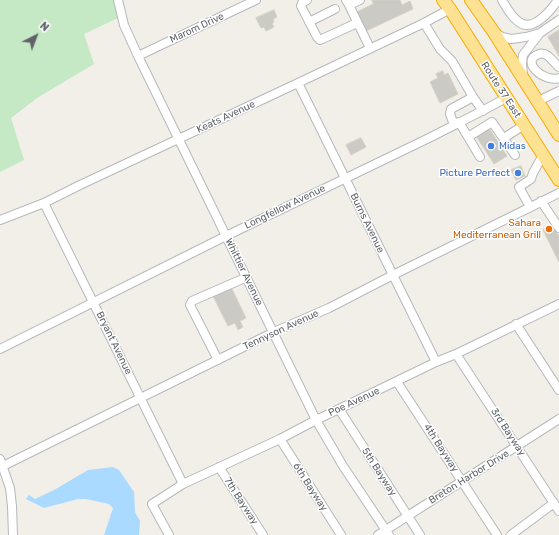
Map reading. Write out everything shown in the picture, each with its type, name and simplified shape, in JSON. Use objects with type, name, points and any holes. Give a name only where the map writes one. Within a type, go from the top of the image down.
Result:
[{"type":"highway","points":[[471,0],[538,101],[554,121],[559,135]]},
{"type":"highway","points":[[476,0],[485,20]]},
{"type":"highway","name":"Route 37 East","points":[[446,4],[559,180]]},
{"type":"street","name":"Whittier Avenue","points":[[118,0],[124,24],[138,56],[316,420],[343,466],[387,533]]},
{"type":"street","name":"Marom Drive","points":[[138,56],[256,0]]},
{"type":"street","points":[[307,0],[302,3],[301,6],[320,40],[357,23]]},
{"type":"street","points":[[360,0],[348,3],[370,48]]},
{"type":"street","points":[[502,0],[512,16],[520,24],[529,25],[541,19],[550,11],[558,0]]},
{"type":"street","name":"Keats Avenue","points":[[0,220],[44,203],[424,23],[446,4]]},
{"type":"street","points":[[309,22],[335,9]]},
{"type":"street","points":[[523,77],[523,55],[540,33],[559,20]]},
{"type":"street","points":[[424,23],[440,49],[452,61],[482,111]]},
{"type":"street","points":[[493,31],[502,37],[511,39],[540,33]]},
{"type":"street","points":[[559,67],[554,64],[548,55],[542,53],[534,57],[532,61],[535,70],[541,76],[549,79],[559,78]]},
{"type":"street","name":"Burns Avenue","points":[[298,83],[436,362]]},
{"type":"street","points":[[538,101],[559,91]]},
{"type":"street","points":[[473,97],[451,109],[450,114],[468,136],[480,157]]},
{"type":"street","name":"Longfellow Avenue","points":[[0,349],[226,236],[431,137],[506,98]]},
{"type":"street","points":[[468,136],[492,122],[515,155]]},
{"type":"street","points":[[504,138],[524,125]]},
{"type":"street","points":[[530,207],[519,186],[531,179],[543,155]]},
{"type":"street","name":"Tennyson Avenue","points":[[1,464],[274,332],[329,308],[559,193]]},
{"type":"street","points":[[541,201],[559,228]]},
{"type":"street","name":"Bryant Avenue","points":[[44,203],[183,484]]},
{"type":"street","points":[[218,360],[190,305],[192,301],[246,277]]},
{"type":"street","name":"Poe Avenue","points":[[169,535],[152,504],[183,484],[280,439],[316,420],[559,304]]},
{"type":"street","points":[[516,324],[559,390]]},
{"type":"street","name":"3rd Bayway","points":[[456,354],[518,446],[559,511]]},
{"type":"street","name":"4th Bayway","points":[[397,382],[497,535]]},
{"type":"street","name":"5th Bayway","points":[[339,409],[420,535]]},
{"type":"street","name":"Breton Harbor Drive","points":[[378,535],[387,533],[407,516],[559,419]]},
{"type":"street","name":"6th Bayway","points":[[280,439],[341,535]]},
{"type":"street","points":[[1,464],[10,488],[13,535]]},
{"type":"street","name":"7th Bayway","points":[[219,467],[263,535]]},
{"type":"street","points":[[511,535],[554,503]]},
{"type":"green space","points":[[0,0],[117,0],[120,17],[84,34],[94,64],[37,98],[11,118],[24,160],[0,172]]},
{"type":"water","points":[[113,467],[119,470],[134,492],[135,512],[140,521],[139,535],[104,535],[113,508],[109,504],[86,499],[78,499],[44,508],[26,499],[29,495],[35,499],[54,490],[88,470]]},
{"type":"building","points":[[372,0],[400,0],[402,5],[410,1],[413,9],[366,31],[357,12],[373,4]]},
{"type":"building","points":[[274,10],[277,17],[273,19],[274,22],[272,23],[274,27],[266,31],[264,27],[261,28],[256,18]]},
{"type":"building","points":[[559,30],[559,56],[548,37]]},
{"type":"building","points":[[443,71],[444,75],[448,73],[458,94],[440,103],[430,82],[438,78],[436,74]]},
{"type":"building","name":"Midas","points":[[489,128],[507,156],[494,164],[476,136]]},
{"type":"building","points":[[361,138],[366,147],[351,155],[346,145]]},
{"type":"building","points":[[521,166],[525,176],[516,180],[511,170]]},
{"type":"building","points":[[552,225],[559,236],[559,262],[543,230]]},
{"type":"building","points":[[231,287],[246,318],[240,321],[243,327],[238,330],[235,323],[228,326],[213,296]]},
{"type":"place","name":"Midas","points":[[491,146]]},
{"type":"place","name":"Picture Perfect","points":[[518,173]]},
{"type":"place","name":"Sahara Mediterranean Grill","points":[[549,229]]}]
